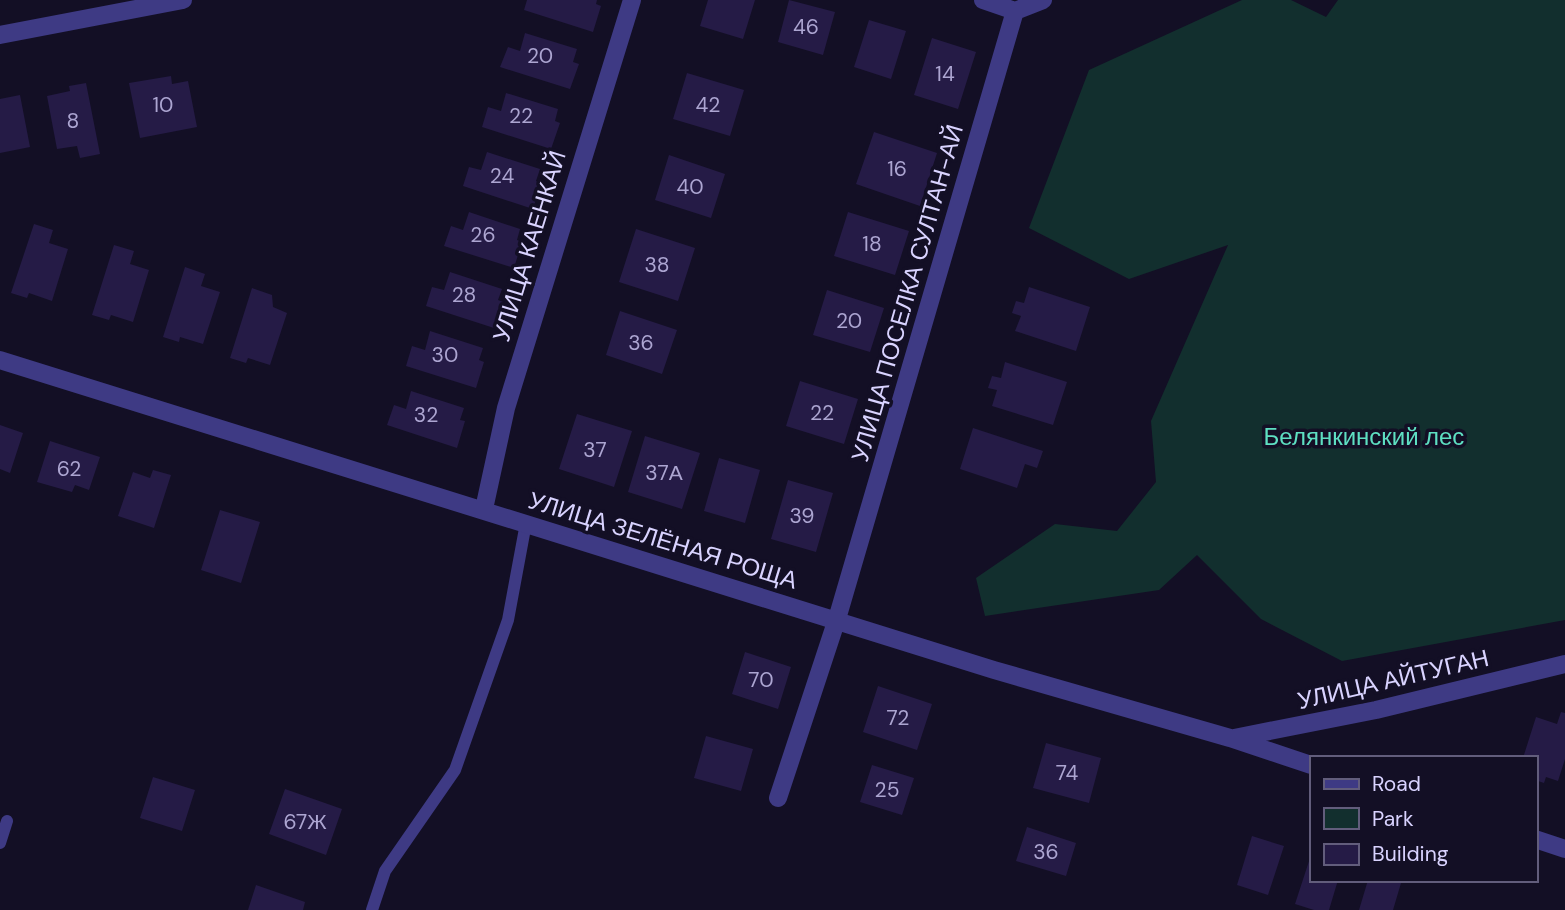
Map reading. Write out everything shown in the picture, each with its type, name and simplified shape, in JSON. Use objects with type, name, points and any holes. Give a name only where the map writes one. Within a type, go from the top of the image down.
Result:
[{"type":"street","points":[[0,35],[183,0]]},
{"type":"street","name":"УЛИЦА КАЕНКАЙ","points":[[484,509],[506,408],[632,0]]},
{"type":"street","points":[[983,0],[1015,11],[1043,0]]},
{"type":"street","name":"УЛИЦА ПОСЕЛКА СУЛТАН-АЙ","points":[[778,798],[837,619],[1015,11]]},
{"type":"street","name":"УЛИЦА ЗЕЛЁНАЯ РОЩА","points":[[0,360],[994,670],[1230,738],[1310,765]]},
{"type":"street","name":"УЛИЦА АЙТУГАН","points":[[1230,738],[1376,710],[1565,664]]},
{"type":"street","points":[[1537,840],[1565,849]]},
{"type":"lane","points":[[372,910],[385,871],[455,770],[508,620],[526,523]]},
{"type":"lane","points":[[0,843],[7,821]]},
{"type":"green space","name":"Белянкинский лес","points":[[1242,0],[1291,0],[1326,17],[1338,0],[1565,0],[1565,620],[1342,661],[1261,619],[1197,555],[1159,590],[985,616],[976,578],[1055,524],[1117,531],[1156,482],[1151,421],[1228,245],[1129,279],[1029,228],[1089,70]]},
{"type":"building","points":[[527,0],[597,0],[596,4],[601,6],[593,32],[524,10]]},
{"type":"building","points":[[708,0],[755,0],[743,39],[700,26]]},
{"type":"building","points":[[789,0],[835,12],[823,55],[778,42]]},
{"type":"building","points":[[869,20],[906,31],[891,79],[854,67]]},
{"type":"building","points":[[525,33],[577,49],[573,62],[579,64],[570,89],[500,67],[508,47],[520,51]]},
{"type":"building","points":[[932,38],[976,52],[958,109],[914,95]]},
{"type":"building","points":[[687,73],[744,90],[730,136],[673,119]]},
{"type":"building","points":[[171,76],[172,84],[188,81],[197,127],[140,138],[129,83]]},
{"type":"building","points":[[86,83],[100,154],[80,158],[77,146],[57,149],[47,96],[70,91],[69,86]]},
{"type":"building","points":[[506,93],[558,109],[555,121],[560,123],[551,149],[482,127],[488,107],[501,111]]},
{"type":"building","points":[[20,95],[30,147],[0,153],[0,99]]},
{"type":"building","points":[[874,132],[937,153],[920,206],[856,184]]},
{"type":"building","points":[[487,152],[540,169],[536,181],[541,183],[533,209],[463,186],[469,167],[481,170]]},
{"type":"building","points":[[669,155],[725,174],[711,218],[655,200]]},
{"type":"building","points":[[469,212],[520,229],[517,240],[522,242],[514,268],[444,246],[451,226],[463,230]]},
{"type":"building","points":[[848,212],[909,231],[895,275],[834,256]]},
{"type":"building","points":[[34,224],[53,230],[49,243],[68,249],[52,301],[29,293],[27,298],[11,293]]},
{"type":"building","points":[[636,229],[695,248],[678,301],[619,282]]},
{"type":"building","points":[[114,245],[134,251],[130,264],[149,270],[133,322],[111,315],[109,320],[92,315]]},
{"type":"building","points":[[185,267],[205,274],[201,286],[220,292],[203,344],[180,337],[179,342],[163,337]]},
{"type":"building","points":[[450,272],[502,289],[498,300],[503,302],[494,328],[426,306],[432,287],[444,290]]},
{"type":"building","points":[[1029,287],[1090,307],[1076,351],[1015,331],[1021,316],[1012,313],[1016,301],[1024,303]]},
{"type":"building","points":[[252,288],[272,295],[273,307],[287,313],[270,365],[248,358],[246,363],[230,358]]},
{"type":"building","points":[[827,290],[884,308],[870,352],[813,335]]},
{"type":"building","points":[[620,311],[677,330],[662,374],[606,355]]},
{"type":"building","points":[[430,331],[483,348],[479,360],[484,362],[476,388],[406,366],[412,346],[425,350]]},
{"type":"building","points":[[1005,362],[1067,382],[1053,425],[992,406],[997,390],[988,388],[992,376],[1001,378]]},
{"type":"building","points":[[800,381],[858,399],[844,444],[786,426]]},
{"type":"building","points":[[411,391],[464,408],[460,420],[465,421],[457,448],[387,425],[394,405],[406,409]]},
{"type":"building","points":[[577,414],[632,431],[614,487],[559,469]]},
{"type":"building","points":[[0,425],[23,433],[10,473],[0,469]]},
{"type":"building","points":[[973,428],[1043,451],[1037,468],[1025,464],[1017,488],[960,469]]},
{"type":"building","points":[[645,436],[700,453],[682,509],[628,492]]},
{"type":"building","points":[[50,441],[100,457],[89,490],[75,485],[72,492],[37,482]]},
{"type":"building","points":[[719,458],[760,470],[745,523],[704,511]]},
{"type":"building","points":[[153,470],[171,475],[154,528],[118,516],[133,472],[150,478]]},
{"type":"building","points":[[788,480],[833,493],[816,552],[771,539]]},
{"type":"building","points":[[220,510],[260,522],[241,583],[201,570]]},
{"type":"building","points":[[745,652],[791,667],[778,709],[732,694]]},
{"type":"building","points":[[878,686],[932,704],[917,750],[863,732]]},
{"type":"building","points":[[1561,712],[1565,713],[1565,759],[1558,781],[1546,777],[1544,783],[1537,781],[1537,756],[1524,756],[1536,717],[1557,724]]},
{"type":"building","points":[[706,736],[753,749],[741,791],[694,778]]},
{"type":"building","points":[[1046,743],[1101,758],[1089,803],[1033,788]]},
{"type":"building","points":[[872,765],[914,778],[902,815],[860,802]]},
{"type":"building","points":[[153,777],[195,790],[182,831],[140,818]]},
{"type":"building","points":[[285,789],[342,809],[326,855],[269,834]]},
{"type":"building","points":[[1027,827],[1076,843],[1066,876],[1016,861]]},
{"type":"building","points":[[1252,836],[1284,846],[1268,895],[1237,885]]},
{"type":"building","points":[[1310,858],[1310,882],[1337,882],[1329,910],[1314,910],[1295,904]]},
{"type":"building","points":[[1367,882],[1401,883],[1393,910],[1359,910]]},
{"type":"building","points":[[256,885],[305,902],[303,910],[248,910]]}]
